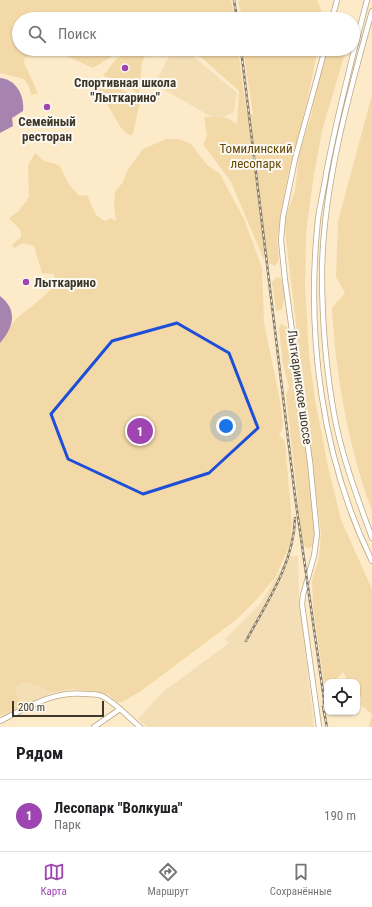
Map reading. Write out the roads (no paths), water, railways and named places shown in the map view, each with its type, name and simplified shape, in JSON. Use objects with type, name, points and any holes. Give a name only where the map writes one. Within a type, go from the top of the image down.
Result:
[{"type":"main road","points":[[334,12],[337,0]]},
{"type":"main road","points":[[360,29],[367,0]]},
{"type":"main road","points":[[372,11],[337,151],[326,219],[322,272],[325,351],[335,420],[349,475],[372,538]]},
{"type":"main road","name":"Лыткаринское шоссе","points":[[319,727],[302,604],[303,595],[314,556],[317,534],[310,462],[285,280],[281,240],[283,217],[295,159],[323,56]]},
{"type":"main road","points":[[353,56],[331,149],[318,218],[315,271],[316,352],[327,422],[340,478],[364,545],[372,561]]},
{"type":"main road","points":[[0,721],[52,696],[69,692],[100,695],[140,727]]},
{"type":"main road","points":[[94,727],[120,710]]},
{"type":"railway","points":[[234,0],[236,12]]},
{"type":"railway","points":[[242,56],[295,496],[324,699]]},
{"type":"railway","points":[[246,641],[285,566],[290,551],[295,518]]},
{"type":"railway","points":[[323,707],[327,727]]},
{"type":"place","name":"Спортивная школа \"Лыткарино\"","points":[[125,68]]},
{"type":"place","name":"Семейный ресторан","points":[[47,107]]},
{"type":"place","name":"Лыткарино","points":[[26,282]]},
{"type":"place","name":"Лесопарк \"Волкуша\"","points":[[140,431]]},
{"type":"park label","name":"Томилинский лесопарк","points":[[256,156]]}]
